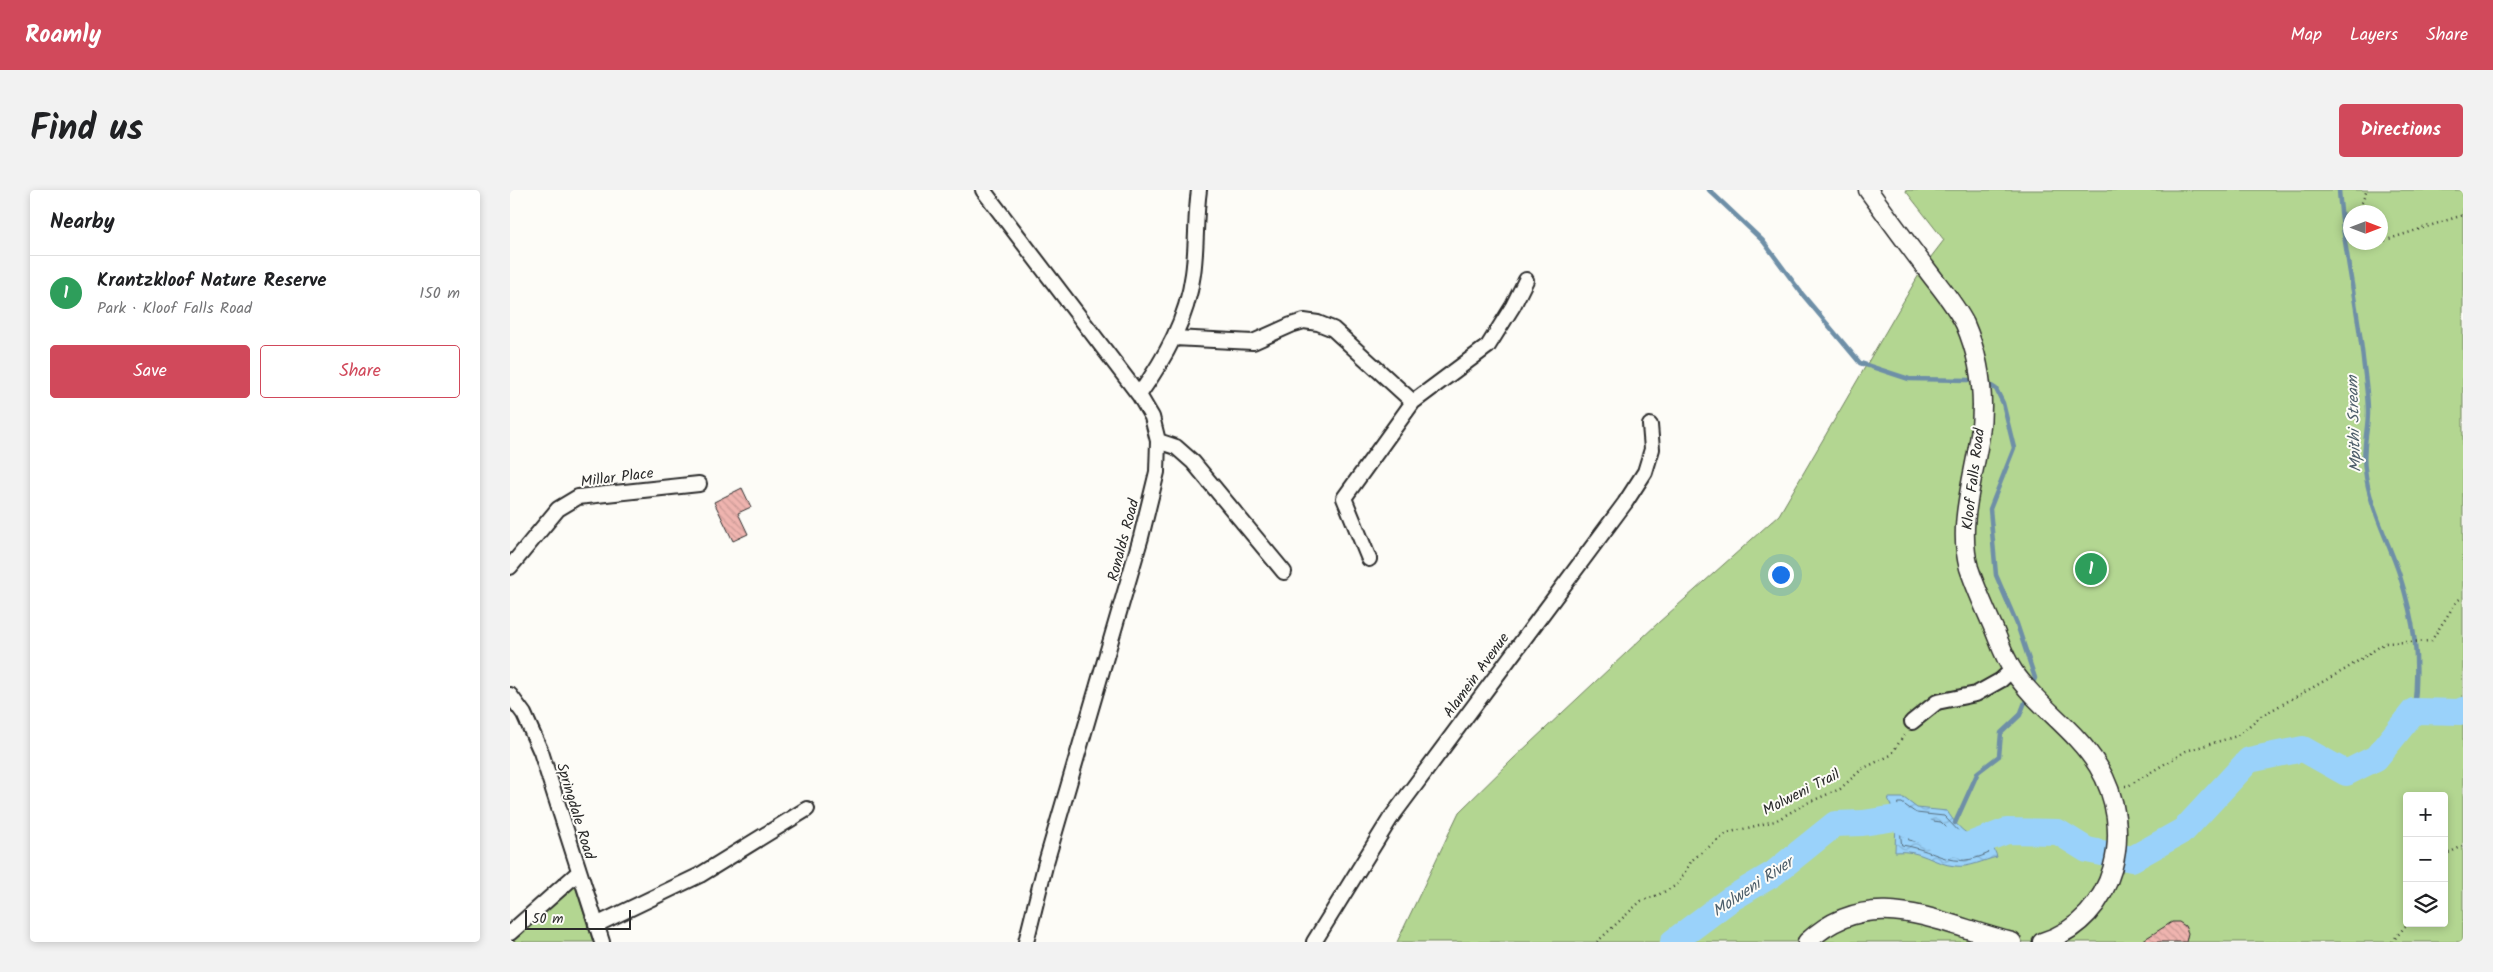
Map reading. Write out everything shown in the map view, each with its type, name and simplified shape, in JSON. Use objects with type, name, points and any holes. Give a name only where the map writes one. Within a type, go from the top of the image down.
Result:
[{"type":"main road","name":"Kloof Falls Road","points":[[1868,190],[1946,295],[1964,323],[1974,351],[1981,382],[1982,409],[1980,434],[1969,496],[1966,542],[1969,567],[1982,602],[2012,670],[2029,692],[2078,737],[2099,767],[2113,806],[2117,847],[2114,869],[2108,886],[2083,917],[2070,929],[2055,938],[2042,942]]},
{"type":"main road","points":[[1808,942],[1820,930],[1848,916],[1859,913],[1900,911],[1921,914],[2012,942]]},
{"type":"street","name":"Ronalds Road","points":[[983,190],[1139,395],[1152,417],[1158,441],[1157,472],[1141,537],[1044,866],[1026,942]]},
{"type":"street","points":[[1139,395],[1160,364],[1174,338],[1187,305],[1193,273],[1200,190]]},
{"type":"street","points":[[1369,559],[1344,499],[1413,402],[1488,346],[1514,306],[1526,280]]},
{"type":"street","points":[[1174,338],[1253,342],[1291,324],[1304,322],[1318,323],[1333,329],[1413,402]]},
{"type":"street","name":"Alamein Avenue","points":[[1314,942],[1390,819],[1625,502],[1645,472],[1652,450],[1650,425]]},
{"type":"street","points":[[1158,441],[1176,447],[1193,462],[1284,572]]},
{"type":"street","name":"Millar Place","points":[[510,568],[558,509],[578,497],[699,484]]},
{"type":"street","points":[[1912,722],[1937,702],[1976,694],[2001,680],[2012,670]]},
{"type":"street","name":"Springdale Road","points":[[510,695],[524,714],[533,732],[602,942]]},
{"type":"street","points":[[596,925],[700,875],[807,809]]},
{"type":"street","points":[[510,933],[579,872]]},
{"type":"path","points":[[2361,205],[2367,190]]},
{"type":"path","points":[[2388,239],[2463,215]]},
{"type":"path","points":[[2107,786],[2128,786],[2186,751],[2237,736],[2261,716],[2346,669],[2385,642],[2431,641],[2456,601],[2463,597]]},
{"type":"path","name":"Molweni Trail","points":[[1597,942],[1641,901],[1658,895],[1676,885],[1692,860],[1727,833],[1775,821],[1807,803],[1840,789],[1862,769],[1891,755],[1912,722]]},
{"type":"path","points":[[2448,853],[2463,846]]},
{"type":"path","points":[[2392,942],[2405,927]]},
{"type":"green space","points":[[1905,190],[2463,190],[2463,942],[1397,942],[1459,812],[1658,623],[1779,515],[1924,266],[1944,240]]},
{"type":"green space","points":[[573,880],[593,942],[510,942],[510,928]]},
{"type":"water","points":[[1888,798],[1904,798],[1917,808],[1947,811],[1963,830],[1974,838],[1990,845],[1997,857],[1961,866],[1947,865],[1912,853],[1895,852],[1896,818]]},
{"type":"building","points":[[742,488],[751,507],[738,513],[748,534],[733,541],[714,502]]},
{"type":"building","points":[[2172,922],[2179,922],[2185,926],[2188,933],[2186,942],[2140,942]]},
{"type":"waterway","points":[[1709,190],[1763,241],[1803,295],[1860,363],[1909,379],[1968,380]]},
{"type":"waterway","name":"Mpithi Stream","points":[[2339,190],[2367,392],[2368,419],[2364,455],[2367,483],[2379,522],[2399,573],[2409,608],[2416,658],[2414,711]]},
{"type":"waterway","points":[[1985,382],[1996,389],[2003,403],[2014,448],[1990,509],[1996,575],[2017,624],[2035,678],[2031,687]]},
{"type":"waterway","points":[[1955,823],[1978,772],[1999,756],[2001,733],[2020,715],[2027,697]]},
{"type":"waterway","name":"Molweni River","points":[[1673,942],[1729,900],[1773,874],[1835,824],[1863,823],[1896,818],[1940,839],[1967,846],[2007,831],[2058,832],[2087,850],[2132,859],[2184,830],[2249,760],[2303,749],[2346,773],[2376,758],[2414,711],[2461,712],[2463,710]]},
{"type":"place","name":"Krantzkloof Nature Reserve","points":[[2091,569]]}]
